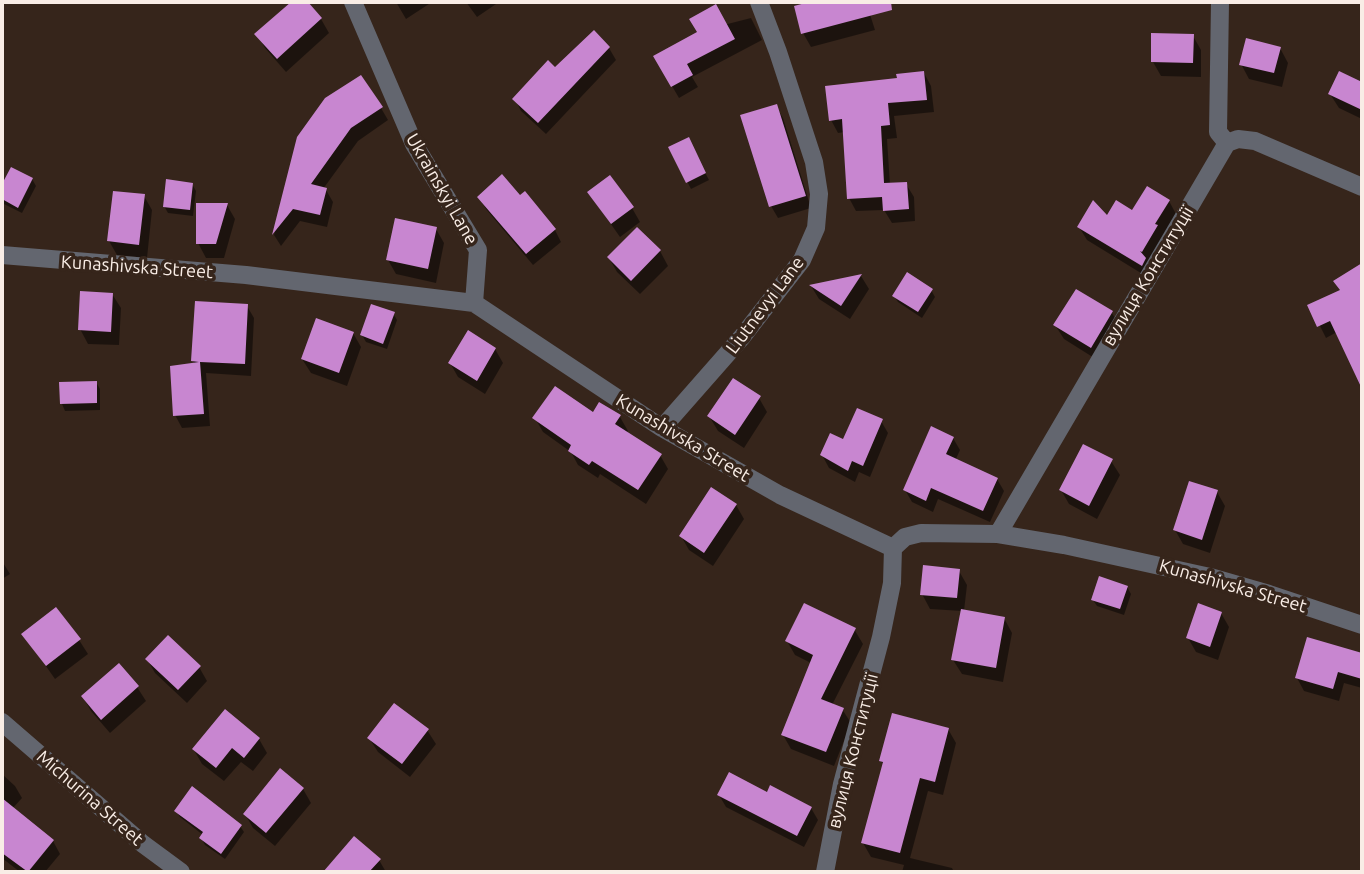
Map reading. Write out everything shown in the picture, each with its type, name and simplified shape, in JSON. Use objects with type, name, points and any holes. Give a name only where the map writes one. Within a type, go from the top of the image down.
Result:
[{"type":"street","name":"Ukrainskyi Lane","points":[[353,2],[414,144],[478,250],[474,303]]},
{"type":"street","name":"Liutnevyi Lane","points":[[662,428],[760,315],[802,260],[816,228],[819,194],[814,162],[759,2]]},
{"type":"street","points":[[1220,2],[1218,132],[1227,143],[1238,139],[1255,141],[1362,187]]},
{"type":"street","name":"вулиця Конституції","points":[[998,534],[1227,143]]},
{"type":"street","name":"Kunashivska Street","points":[[2,255],[246,275],[474,303],[662,428],[780,495],[894,548],[905,537],[921,533],[998,534],[1064,545],[1210,577],[1362,625]]},
{"type":"street","name":"вулиця Конституції","points":[[825,872],[842,784],[881,637],[892,583],[894,548]]},
{"type":"street","name":"Michurina Street","points":[[2,722],[143,844],[181,872]]},
{"type":"building","points":[[291,2],[308,2],[322,18],[277,59],[254,34]]},
{"type":"building","points":[[809,2],[891,2],[892,10],[801,34],[794,6]]},
{"type":"building","points":[[716,4],[735,39],[687,64],[693,75],[671,87],[653,56],[697,32],[689,19]]},
{"type":"building","points":[[594,30],[610,47],[538,123],[512,99],[548,60],[555,67]]},
{"type":"building","points":[[1151,33],[1194,34],[1193,63],[1151,62]]},
{"type":"building","points":[[1246,38],[1281,47],[1274,73],[1239,65]]},
{"type":"building","points":[[924,71],[927,100],[888,103],[890,125],[881,126],[884,183],[907,182],[909,209],[883,211],[882,197],[847,199],[842,119],[829,121],[825,86],[897,78],[896,74]]},
{"type":"building","points":[[1339,71],[1362,82],[1362,110],[1328,94]]},
{"type":"building","points":[[361,75],[383,107],[351,128],[311,184],[327,188],[320,215],[293,209],[272,235],[297,137],[325,98]]},
{"type":"building","points":[[777,104],[806,196],[769,207],[740,115]]},
{"type":"building","points":[[689,137],[706,173],[686,183],[668,147]]},
{"type":"building","points":[[11,167],[33,178],[18,208],[2,199],[2,184]]},
{"type":"building","points":[[502,174],[520,195],[525,191],[556,229],[526,254],[477,197]]},
{"type":"building","points":[[610,175],[634,207],[611,224],[587,192]]},
{"type":"building","points":[[166,179],[193,183],[190,210],[163,207]]},
{"type":"building","points":[[1147,186],[1170,200],[1155,224],[1158,225],[1142,252],[1140,251],[1146,258],[1142,266],[1077,227],[1093,200],[1107,215],[1116,200],[1132,210]]},
{"type":"building","points":[[113,191],[145,194],[139,245],[107,241]]},
{"type":"building","points":[[196,203],[228,203],[216,244],[196,244]]},
{"type":"building","points":[[395,218],[437,227],[428,269],[386,260]]},
{"type":"building","points":[[637,227],[661,250],[631,281],[607,257]]},
{"type":"building","points":[[1362,263],[1362,389],[1330,321],[1317,327],[1307,305],[1340,290],[1333,281]]},
{"type":"building","points":[[907,272],[933,289],[918,312],[892,296]]},
{"type":"building","points":[[862,274],[841,306],[809,285]]},
{"type":"building","points":[[1076,289],[1113,311],[1091,348],[1053,325]]},
{"type":"building","points":[[80,291],[113,293],[111,332],[78,330]]},
{"type":"building","points":[[195,301],[248,304],[245,364],[200,362],[204,414],[173,416],[170,366],[199,362],[191,361]]},
{"type":"building","points":[[371,304],[395,312],[383,344],[360,335]]},
{"type":"building","points":[[316,318],[354,332],[339,373],[301,359]]},
{"type":"building","points":[[468,330],[496,348],[477,381],[448,363]]},
{"type":"building","points":[[733,378],[761,396],[735,435],[707,416]]},
{"type":"building","points":[[97,381],[97,403],[60,404],[59,382]]},
{"type":"building","points":[[555,386],[593,412],[599,402],[621,415],[615,424],[662,454],[638,490],[592,461],[589,465],[568,451],[571,445],[532,418]]},
{"type":"building","points":[[857,408],[883,419],[863,466],[852,461],[848,471],[820,455],[830,433],[843,439]]},
{"type":"building","points":[[931,426],[954,437],[946,454],[998,478],[983,511],[931,488],[926,501],[903,490]]},
{"type":"building","points":[[1083,444],[1113,459],[1089,506],[1059,490]]},
{"type":"building","points":[[1189,481],[1218,490],[1202,540],[1173,530]]},
{"type":"building","points":[[711,487],[737,504],[704,553],[679,536]]},
{"type":"building","points":[[923,565],[960,569],[957,598],[920,595]]},
{"type":"building","points":[[1099,576],[1128,586],[1120,609],[1091,600]]},
{"type":"building","points":[[804,603],[856,628],[821,699],[844,708],[826,752],[781,735],[813,655],[785,641]]},
{"type":"building","points":[[1198,603],[1222,612],[1210,647],[1186,638]]},
{"type":"building","points":[[56,607],[81,639],[46,666],[21,634]]},
{"type":"building","points":[[961,609],[1005,617],[996,668],[951,660]]},
{"type":"building","points":[[168,635],[201,666],[178,690],[145,659]]},
{"type":"building","points":[[1307,637],[1362,653],[1362,679],[1338,672],[1333,689],[1295,678]]},
{"type":"building","points":[[119,663],[139,686],[101,720],[81,696]]},
{"type":"building","points":[[394,703],[429,729],[402,764],[367,738]]},
{"type":"building","points":[[225,709],[260,738],[244,758],[232,748],[216,768],[192,749]]},
{"type":"building","points":[[892,713],[949,728],[935,782],[920,778],[900,853],[861,843],[883,762],[879,761]]},
{"type":"building","points":[[280,768],[304,788],[266,833],[243,814]]},
{"type":"building","points":[[729,772],[767,792],[770,785],[812,807],[797,836],[717,795]]},
{"type":"building","points":[[192,786],[242,825],[221,854],[199,838],[203,832],[174,811]]},
{"type":"building","points":[[2,798],[54,840],[28,872],[2,853]]},
{"type":"building","points":[[354,836],[381,859],[369,872],[323,872]]}]
